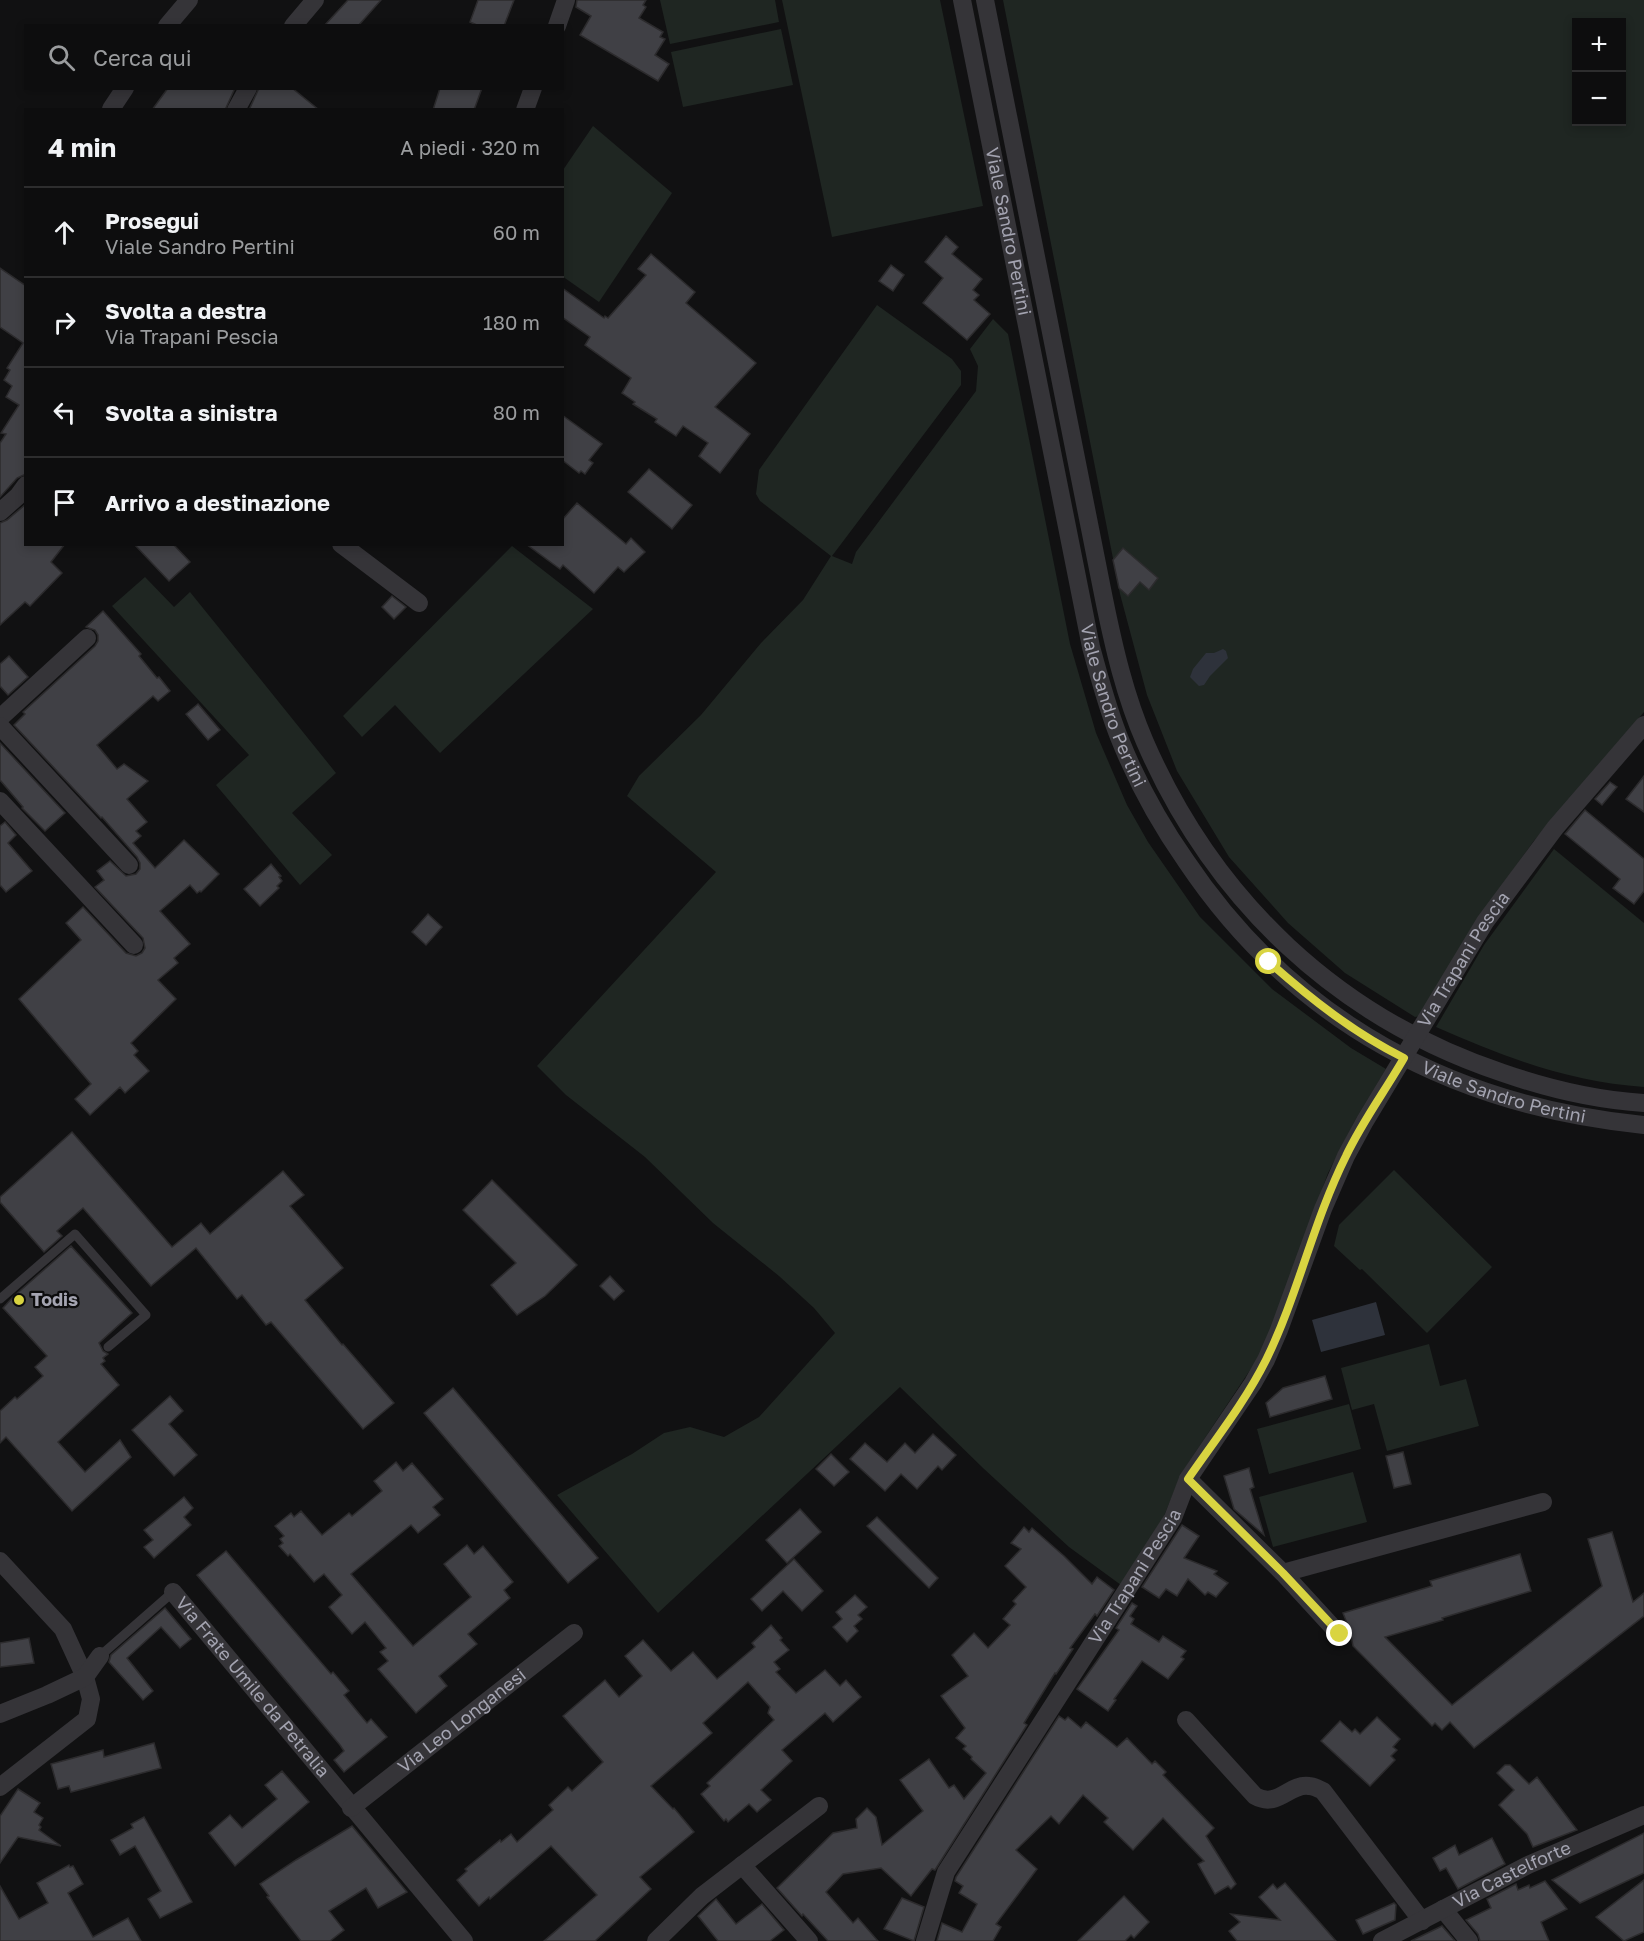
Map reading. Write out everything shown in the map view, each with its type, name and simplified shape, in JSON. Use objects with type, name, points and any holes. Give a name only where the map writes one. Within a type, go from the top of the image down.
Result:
[{"type":"street","points":[[169,24],[189,0]]},
{"type":"street","points":[[295,24],[315,0]]},
{"type":"street","points":[[558,24],[566,0]]},
{"type":"street","name":"Viale Sandro Pertini","points":[[962,0],[1092,647],[1105,697],[1121,742],[1146,795],[1173,843],[1198,879],[1243,935],[1269,962],[1318,1004],[1372,1041],[1469,1087],[1529,1105],[1610,1122],[1644,1125]]},
{"type":"street","name":"Viale Sandro Pertini","points":[[986,0],[1113,642],[1131,707],[1145,741],[1158,770],[1190,826],[1215,865],[1249,908],[1296,955],[1328,981],[1377,1015],[1416,1038],[1485,1068],[1578,1095],[1644,1103]]},
{"type":"street","points":[[112,108],[124,90]]},
{"type":"street","points":[[237,108],[247,90]]},
{"type":"street","points":[[526,108],[532,90]]},
{"type":"street","points":[[0,512],[24,488]]},
{"type":"street","points":[[344,546],[419,603]]},
{"type":"street","points":[[0,718],[87,638]]},
{"type":"street","name":"Via Trapani Pescia","points":[[925,1941],[946,1872],[1173,1518],[1188,1479],[1266,1360],[1323,1209],[1346,1156],[1476,937],[1509,888],[1555,828],[1644,725]]},
{"type":"street","points":[[0,726],[129,866]]},
{"type":"street","points":[[0,801],[134,945]]},
{"type":"street","points":[[1188,1479],[1283,1573],[1340,1634]]},
{"type":"street","points":[[1283,1573],[1543,1502]]},
{"type":"street","points":[[0,1561],[63,1629],[85,1677],[91,1699],[87,1719],[0,1788]]},
{"type":"street","name":"Via Frate Umile da Petralia","points":[[173,1592],[464,1941]]},
{"type":"street","name":"Via Leo Longanesi","points":[[351,1808],[574,1634]]},
{"type":"street","name":"Via Frate Umile da Petralia","points":[[85,1677],[100,1656]]},
{"type":"street","points":[[0,1714],[85,1677]]},
{"type":"street","points":[[1186,1719],[1261,1800],[1275,1799],[1310,1785],[1323,1791],[1422,1921]]},
{"type":"street","points":[[656,1941],[702,1896],[819,1806]]},
{"type":"street","name":"Via Castelforte","points":[[1382,1941],[1528,1865],[1644,1815]]},
{"type":"street","points":[[742,1865],[809,1941]]},
{"type":"street","points":[[1443,1909],[1469,1941]]},
{"type":"lane","points":[[0,1299],[75,1234],[146,1316],[108,1347]]},
{"type":"lane","name":"Via Frate Umile da Petralia","points":[[100,1656],[173,1592]]},
{"type":"shaded area","points":[[660,0],[775,0],[779,22],[670,44]]},
{"type":"shaded area","points":[[782,0],[940,0],[983,206],[832,237]]},
{"type":"shaded area","points":[[1003,0],[1644,0],[1644,712],[1533,842],[1479,918],[1420,1016],[1415,1017],[1345,973],[1288,923],[1229,857],[1177,771],[1147,695],[1120,594]]},
{"type":"shaded area","points":[[781,29],[793,85],[683,107],[671,52]]},
{"type":"shaded area","points":[[593,126],[672,193],[599,302],[564,277],[564,169]]},
{"type":"shaded area","points":[[877,305],[952,359],[961,371],[961,385],[832,556],[852,564],[856,552],[976,391],[978,366],[970,349],[993,319],[1008,334],[1070,644],[1096,733],[1127,805],[1148,842],[1200,917],[1272,989],[1351,1048],[1386,1069],[1357,1117],[1328,1173],[1273,1325],[1256,1361],[1181,1474],[1164,1516],[1121,1585],[1069,1547],[900,1387],[658,1613],[557,1495],[632,1454],[664,1433],[690,1427],[724,1437],[759,1417],[835,1333],[814,1308],[779,1276],[713,1223],[645,1157],[566,1095],[537,1066],[716,872],[627,796],[639,776],[701,715],[761,643],[803,600],[831,556],[760,501],[756,494],[759,470]]},
{"type":"shaded area","points":[[512,546],[593,609],[440,753],[395,705],[362,737],[343,716]]},
{"type":"shaded area","points":[[145,577],[174,607],[190,592],[336,773],[292,813],[332,855],[300,885],[216,785],[249,755],[112,606]]},
{"type":"shaded area","points":[[1223,649],[1228,658],[1204,685],[1199,686],[1190,677],[1193,669],[1206,653],[1214,653]]},
{"type":"shaded area","points":[[1554,849],[1644,923],[1644,1087],[1589,1080],[1563,1074],[1512,1058],[1436,1027],[1484,945]]},
{"type":"shaded area","points":[[1394,1170],[1492,1267],[1427,1333],[1362,1269],[1360,1270],[1334,1246],[1339,1225]]},
{"type":"shaded area","points":[[1376,1302],[1385,1335],[1321,1352],[1312,1320]]},
{"type":"shaded area","points":[[1429,1344],[1440,1386],[1466,1379],[1479,1426],[1387,1451],[1374,1404],[1352,1410],[1341,1368]]},
{"type":"shaded area","points":[[1349,1404],[1361,1449],[1269,1474],[1257,1429]]},
{"type":"shaded area","points":[[1353,1472],[1367,1522],[1273,1547],[1259,1497]]},
{"type":"building","points":[[348,0],[381,0],[360,24],[326,24]]},
{"type":"building","points":[[478,0],[514,0],[505,24],[470,22]]},
{"type":"building","points":[[577,0],[646,0],[643,5],[646,7],[639,18],[663,32],[660,37],[665,39],[655,55],[669,64],[658,81],[580,35],[591,16],[576,7]]},
{"type":"building","points":[[167,90],[234,90],[226,108],[153,108]]},
{"type":"building","points":[[258,90],[294,90],[317,108],[250,108]]},
{"type":"building","points":[[439,90],[481,90],[475,108],[434,108]]},
{"type":"building","points":[[946,236],[958,247],[952,254],[982,279],[973,290],[979,295],[974,300],[990,314],[967,340],[923,303],[943,278],[925,262]]},
{"type":"building","points":[[651,254],[695,292],[686,303],[756,363],[715,407],[750,434],[720,473],[699,456],[708,443],[683,426],[676,436],[655,422],[657,419],[633,404],[635,402],[622,393],[631,378],[585,345],[590,337],[564,318],[564,289],[604,318],[605,316],[608,318],[646,275],[638,269]]},
{"type":"building","points":[[891,265],[904,275],[893,291],[879,281]]},
{"type":"building","points":[[0,268],[24,285],[24,475],[17,478],[0,497],[0,443],[6,434],[1,433],[19,405],[6,397],[12,386],[4,380],[10,370],[7,368],[23,343],[0,327]]},
{"type":"building","points":[[564,416],[602,444],[589,460],[593,463],[585,474],[581,471],[579,473],[564,462]]},
{"type":"building","points":[[649,469],[692,505],[672,529],[628,492]]},
{"type":"building","points":[[577,503],[626,544],[631,538],[645,552],[624,572],[618,567],[594,593],[563,565],[560,569],[529,546],[564,546],[564,518]]},
{"type":"building","points":[[24,506],[24,546],[63,546],[51,562],[62,573],[30,606],[25,602],[0,625],[0,523]]},
{"type":"building","points":[[136,546],[175,546],[190,562],[169,581]]},
{"type":"building","points":[[1123,548],[1158,578],[1149,590],[1140,582],[1128,596],[1119,588],[1113,560]]},
{"type":"building","points":[[392,596],[406,607],[394,619],[382,607]]},
{"type":"building","points":[[103,611],[170,691],[158,701],[153,696],[97,745],[117,769],[124,764],[148,781],[127,799],[147,822],[136,831],[141,836],[133,843],[155,868],[184,840],[219,874],[201,892],[197,893],[190,885],[160,911],[190,944],[174,958],[178,963],[158,980],[176,999],[131,1043],[138,1051],[134,1055],[149,1071],[125,1093],[120,1087],[90,1115],[75,1099],[91,1084],[19,999],[81,940],[66,923],[83,907],[126,953],[136,956],[142,953],[145,948],[143,938],[95,887],[104,880],[97,871],[110,861],[126,876],[136,874],[140,869],[140,863],[102,817],[14,725],[25,714],[23,712],[95,646],[98,635],[95,630],[86,627]]},
{"type":"building","points":[[9,656],[28,677],[8,695],[0,686],[0,664]]},
{"type":"building","points":[[198,704],[220,730],[208,740],[186,714]]},
{"type":"building","points":[[0,743],[65,813],[45,831],[22,808],[0,780]]},
{"type":"building","points":[[1644,776],[1644,812],[1626,799]]},
{"type":"building","points":[[1610,782],[1617,787],[1602,805],[1595,799]]},
{"type":"building","points":[[1585,810],[1644,859],[1644,891],[1634,904],[1613,888],[1620,879],[1565,834]]},
{"type":"building","points":[[5,822],[16,835],[8,843],[32,871],[6,892],[0,885],[0,826]]},
{"type":"building","points":[[271,864],[281,876],[279,877],[282,881],[277,886],[279,888],[260,906],[244,889]]},
{"type":"building","points":[[428,914],[442,927],[426,945],[412,932]]},
{"type":"building","points":[[72,1132],[172,1247],[201,1223],[210,1234],[283,1171],[304,1195],[290,1206],[343,1268],[305,1300],[394,1403],[363,1429],[271,1322],[266,1325],[242,1295],[237,1299],[196,1248],[151,1286],[83,1208],[57,1231],[62,1236],[44,1252],[0,1202],[0,1197]]},
{"type":"building","points":[[492,1180],[577,1265],[545,1296],[517,1315],[491,1285],[516,1263],[463,1210]]},
{"type":"building","points":[[71,1246],[132,1313],[99,1343],[103,1351],[108,1354],[103,1358],[105,1361],[101,1364],[119,1385],[58,1442],[85,1472],[120,1440],[131,1457],[72,1511],[6,1437],[0,1443],[0,1411],[43,1376],[35,1367],[47,1356],[3,1308]]},
{"type":"building","points":[[610,1276],[624,1291],[614,1300],[600,1286]]},
{"type":"building","points":[[1325,1376],[1332,1399],[1270,1417],[1266,1403],[1283,1388]]},
{"type":"building","points":[[453,1388],[598,1558],[568,1583],[424,1413]]},
{"type":"building","points":[[170,1396],[183,1411],[169,1424],[197,1455],[174,1476],[132,1430]]},
{"type":"building","points":[[933,1434],[956,1455],[942,1470],[938,1466],[917,1489],[901,1474],[885,1491],[850,1459],[865,1443],[887,1462],[905,1443],[915,1453]]},
{"type":"building","points":[[1403,1452],[1411,1484],[1394,1488],[1386,1456]]},
{"type":"building","points":[[831,1454],[849,1472],[834,1486],[816,1469]]},
{"type":"building","points":[[396,1462],[403,1471],[412,1463],[443,1499],[433,1507],[440,1515],[418,1533],[411,1525],[351,1574],[413,1646],[471,1597],[444,1564],[467,1545],[474,1554],[483,1546],[513,1582],[504,1590],[510,1598],[468,1634],[477,1644],[439,1676],[447,1686],[416,1713],[378,1669],[388,1661],[380,1652],[386,1648],[365,1622],[352,1634],[329,1607],[342,1595],[324,1574],[314,1582],[290,1554],[288,1556],[279,1546],[283,1543],[280,1539],[284,1536],[275,1526],[291,1513],[294,1517],[301,1511],[322,1535],[349,1513],[352,1516],[382,1491],[374,1481]]},
{"type":"building","points":[[1249,1468],[1254,1487],[1250,1489],[1264,1535],[1234,1509],[1224,1476]]},
{"type":"building","points":[[184,1497],[193,1508],[184,1517],[191,1525],[154,1558],[144,1547],[153,1540],[144,1530]]},
{"type":"building","points":[[800,1509],[821,1532],[787,1563],[766,1540]]},
{"type":"building","points":[[877,1517],[938,1578],[929,1588],[867,1526]]},
{"type":"building","points":[[1182,1525],[1199,1536],[1184,1558],[1217,1571],[1214,1574],[1228,1583],[1216,1597],[1208,1592],[1205,1595],[1188,1579],[1177,1596],[1166,1589],[1159,1598],[1142,1587]]},
{"type":"building","points":[[1024,1527],[1029,1532],[1032,1528],[1092,1584],[1097,1577],[1114,1590],[1097,1616],[1095,1614],[1070,1648],[1073,1649],[1024,1723],[1027,1725],[935,1870],[932,1869],[911,1896],[881,1868],[843,1874],[826,1892],[853,1923],[858,1918],[878,1941],[828,1941],[777,1888],[833,1833],[857,1828],[856,1819],[867,1808],[876,1817],[882,1845],[923,1811],[900,1780],[929,1759],[949,1788],[954,1785],[964,1799],[986,1773],[963,1749],[966,1746],[956,1738],[965,1728],[941,1696],[968,1676],[952,1655],[974,1633],[988,1648],[1010,1625],[1003,1619],[1016,1604],[1013,1601],[1026,1587],[1005,1566],[1021,1549],[1011,1543]]},
{"type":"building","points":[[1612,1532],[1633,1602],[1644,1593],[1644,1616],[1474,1748],[1450,1722],[1442,1730],[1435,1723],[1432,1726],[1353,1646],[1343,1613],[1432,1586],[1430,1581],[1520,1554],[1531,1591],[1385,1637],[1452,1705],[1602,1586],[1588,1539]]},
{"type":"building","points":[[226,1551],[331,1674],[333,1672],[349,1691],[344,1695],[367,1723],[371,1719],[387,1737],[344,1772],[334,1760],[344,1751],[340,1745],[197,1575]]},
{"type":"building","points":[[794,1559],[823,1591],[802,1611],[783,1591],[762,1611],[751,1599]]},
{"type":"building","points":[[855,1595],[867,1607],[858,1615],[862,1619],[854,1626],[858,1631],[847,1642],[833,1627],[842,1619],[836,1612]]},
{"type":"building","points":[[1132,1603],[1137,1606],[1130,1616],[1134,1619],[1131,1624],[1159,1642],[1163,1636],[1186,1651],[1181,1657],[1184,1659],[1168,1679],[1142,1661],[1108,1711],[1077,1689],[1119,1630],[1116,1628]]},
{"type":"building","points":[[165,1608],[191,1639],[180,1648],[161,1627],[127,1658],[153,1691],[143,1700],[109,1662],[111,1655]]},
{"type":"building","points":[[771,1625],[789,1650],[774,1662],[780,1669],[776,1672],[796,1693],[825,1670],[840,1686],[846,1680],[861,1697],[833,1722],[825,1713],[782,1750],[792,1761],[761,1790],[771,1800],[757,1812],[749,1804],[728,1822],[726,1819],[724,1821],[701,1794],[710,1786],[707,1783],[774,1720],[768,1713],[770,1707],[748,1682],[703,1723],[712,1733],[651,1786],[694,1832],[640,1877],[651,1889],[595,1941],[544,1941],[597,1895],[551,1846],[479,1906],[457,1880],[467,1871],[465,1869],[500,1840],[501,1842],[511,1834],[517,1842],[553,1810],[549,1805],[568,1787],[572,1791],[603,1762],[563,1716],[605,1680],[619,1697],[642,1676],[625,1656],[643,1640],[671,1671],[693,1652],[717,1679],[755,1647],[752,1643]]},
{"type":"building","points":[[29,1638],[34,1663],[0,1667],[0,1643]]},
{"type":"building","points":[[1059,1716],[1065,1720],[1068,1717],[1081,1728],[1086,1722],[1117,1747],[1127,1738],[1152,1764],[1155,1761],[1166,1772],[1163,1775],[1214,1828],[1206,1836],[1236,1884],[1231,1889],[1228,1886],[1215,1894],[1198,1864],[1204,1861],[1163,1818],[1133,1850],[1104,1822],[1108,1818],[1083,1795],[1059,1824],[1051,1816],[1016,1850],[1037,1869],[996,1924],[1001,1927],[993,1941],[937,1941],[942,1923],[962,1932],[977,1904],[959,1893],[963,1886],[955,1881],[956,1877]]},
{"type":"building","points":[[1377,1717],[1400,1739],[1393,1747],[1397,1750],[1391,1756],[1395,1760],[1370,1786],[1321,1741],[1340,1721],[1352,1732],[1355,1729],[1360,1734]]},
{"type":"building","points":[[154,1743],[161,1768],[71,1792],[69,1786],[58,1789],[51,1764],[103,1750],[104,1757]]},
{"type":"building","points":[[1505,1765],[1510,1765],[1529,1784],[1537,1777],[1577,1830],[1533,1847],[1527,1834],[1499,1805],[1514,1790],[1497,1773]]},
{"type":"building","points":[[282,1771],[309,1802],[235,1866],[209,1833],[230,1815],[242,1828],[277,1799],[265,1785]]},
{"type":"building","points":[[18,1789],[40,1803],[34,1812],[43,1818],[39,1830],[61,1846],[18,1837],[0,1863],[0,1816]]},
{"type":"building","points":[[144,1817],[192,1902],[160,1918],[148,1899],[161,1891],[135,1846],[120,1855],[111,1840],[133,1828],[131,1824]]},
{"type":"building","points":[[352,1826],[407,1892],[378,1908],[366,1888],[329,1911],[344,1930],[330,1941],[301,1941],[267,1897],[269,1896],[260,1884]]},
{"type":"building","points":[[1644,1833],[1644,1873],[1580,1903],[1552,1880]]},
{"type":"building","points":[[1492,1838],[1505,1864],[1458,1889],[1446,1868],[1440,1871],[1433,1858],[1455,1845],[1459,1855]]},
{"type":"building","points":[[69,1865],[73,1866],[83,1884],[68,1893],[93,1937],[128,1918],[141,1941],[0,1941],[0,1886],[19,1919],[48,1903],[37,1883]]},
{"type":"building","points":[[1644,1880],[1644,1932],[1624,1941],[1596,1917]]},
{"type":"building","points":[[1545,1881],[1567,1909],[1541,1922],[1549,1941],[1480,1941],[1478,1934],[1466,1920],[1491,1908],[1487,1899],[1516,1884],[1518,1890],[1529,1885],[1530,1888]]},
{"type":"building","points":[[1285,1883],[1336,1941],[1237,1941],[1229,1931],[1240,1922],[1231,1914],[1280,1920],[1259,1897],[1273,1884],[1277,1889]]},
{"type":"building","points":[[1124,1896],[1149,1922],[1134,1938],[1131,1935],[1125,1941],[1078,1941]]},
{"type":"building","points":[[902,1898],[924,1907],[914,1941],[884,1929]]},
{"type":"building","points":[[716,1899],[736,1924],[762,1904],[784,1930],[770,1941],[718,1941],[698,1916]]},
{"type":"building","points":[[1394,1903],[1396,1905],[1395,1920],[1363,1934],[1356,1920]]},
{"type":"building","points":[[1442,1926],[1455,1941],[1411,1941]]},
{"type":"place","name":"Todis","points":[[19,1300]]},
{"type":"route","points":[[1269,962],[1318,1004],[1346,1024],[1404,1058],[1346,1156],[1323,1209],[1266,1360],[1188,1479],[1283,1573],[1340,1634]]}]
